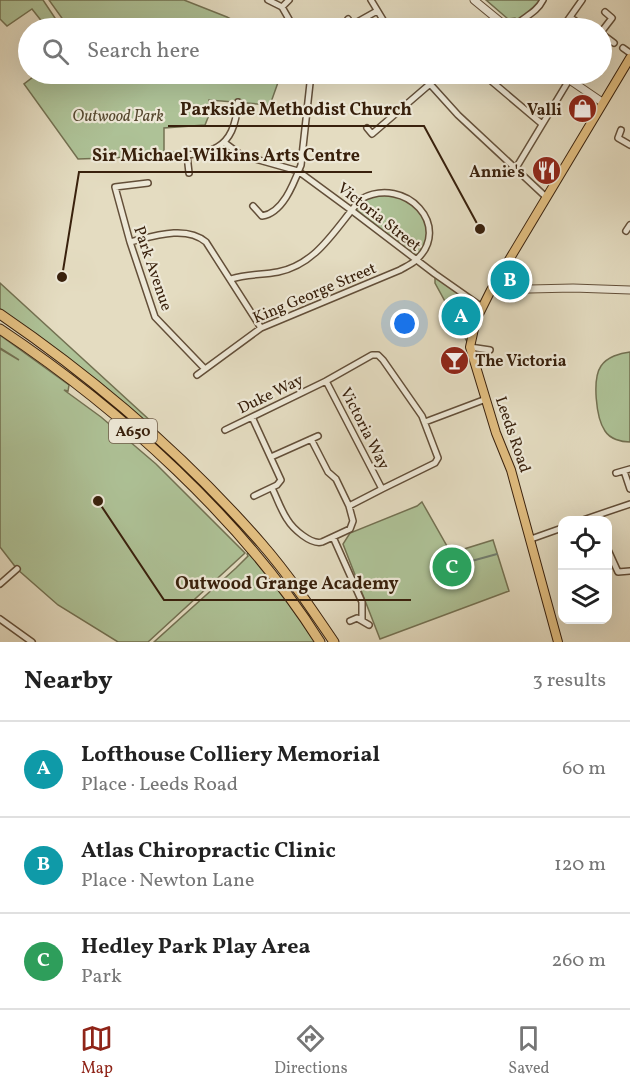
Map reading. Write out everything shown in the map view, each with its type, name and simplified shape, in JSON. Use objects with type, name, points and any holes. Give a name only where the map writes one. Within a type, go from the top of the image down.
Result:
[{"type":"highway","name":"A650","points":[[0,314],[89,380],[182,461],[261,543],[301,593],[334,642]]},
{"type":"highway","name":"A650","points":[[0,328],[83,389],[188,482],[252,550],[291,599],[320,642]]},
{"type":"main road","points":[[470,347],[474,326],[491,290],[602,102],[629,63]]},
{"type":"main road","name":"Leeds Road","points":[[470,347],[511,470],[558,642]]},
{"type":"street","points":[[268,0],[282,7],[288,18]]},
{"type":"street","points":[[282,7],[289,0]]},
{"type":"street","points":[[371,0],[382,18]]},
{"type":"street","points":[[474,0],[496,18]]},
{"type":"street","points":[[524,18],[538,9],[543,0]]},
{"type":"street","points":[[570,17],[582,0]]},
{"type":"street","points":[[364,18],[377,11]]},
{"type":"street","points":[[605,12],[612,18]]},
{"type":"street","points":[[623,48],[630,53]]},
{"type":"street","points":[[253,206],[262,216],[270,215],[280,206],[301,165],[310,84]]},
{"type":"street","points":[[367,128],[372,134],[430,84],[458,115],[546,197]]},
{"type":"street","points":[[495,84],[542,124]]},
{"type":"street","points":[[516,168],[562,84]]},
{"type":"street","points":[[577,84],[602,102]]},
{"type":"street","points":[[167,156],[209,152],[225,143],[231,133],[238,102]]},
{"type":"street","points":[[237,111],[245,112]]},
{"type":"street","points":[[621,130],[618,138],[630,145]]},
{"type":"street","name":"Victoria Street","points":[[225,143],[241,155],[298,171],[416,261],[482,307]]},
{"type":"street","points":[[187,155],[189,173]]},
{"type":"street","name":"Park Avenue","points":[[148,183],[115,187],[130,242],[155,317],[204,368]]},
{"type":"street","points":[[231,279],[243,275],[277,272],[312,257],[361,199],[371,193],[399,194],[411,200],[421,210],[427,222],[429,234],[426,247],[416,261]]},
{"type":"street","points":[[626,231],[630,225]]},
{"type":"street","points":[[130,242],[184,232],[198,234],[231,279],[261,328]]},
{"type":"street","name":"King George Street","points":[[197,375],[261,328],[400,270],[416,261]]},
{"type":"street","points":[[491,290],[573,288],[630,291]]},
{"type":"street","points":[[470,347],[490,350]]},
{"type":"street","name":"Victoria Way","points":[[372,355],[378,355],[425,422],[437,453],[438,458],[435,463],[382,489],[326,381],[372,355]]},
{"type":"street","name":"Duke Way","points":[[225,430],[326,381]]},
{"type":"street","points":[[425,422],[486,399]]},
{"type":"street","points":[[252,417],[281,480],[272,488],[254,496]]},
{"type":"street","points":[[271,457],[318,436]]},
{"type":"street","points":[[272,488],[288,521],[318,544],[350,529],[353,521],[349,506],[336,479],[328,472],[311,440]]},
{"type":"street","points":[[616,473],[627,470],[630,489]]},
{"type":"street","points":[[349,506],[382,489]]},
{"type":"street","points":[[601,516],[630,504]]},
{"type":"street","points":[[531,538],[558,529]]},
{"type":"street","points":[[333,537],[362,602],[362,620]]},
{"type":"street","points":[[612,559],[618,572],[630,571]]},
{"type":"street","points":[[0,584],[17,569]]},
{"type":"street","points":[[350,621],[357,618],[369,625]]},
{"type":"street","points":[[0,619],[32,642]]},
{"type":"green space","points":[[0,0],[43,0],[55,18],[39,18],[32,9],[7,26],[0,19]]},
{"type":"green space","points":[[49,0],[184,0],[229,18],[62,18]]},
{"type":"green space","points":[[486,0],[538,0],[542,3],[523,18],[507,18]]},
{"type":"green space","name":"Outwood Park","points":[[24,84],[277,84],[270,105],[209,100],[209,115],[205,125],[164,128],[164,156],[78,159]]},
{"type":"green space","points":[[371,193],[399,193],[421,210],[429,234],[426,247],[416,261],[351,210]]},
{"type":"green space","points":[[435,274],[482,307],[470,347],[435,283]]},
{"type":"green space","points":[[0,283],[155,425],[149,430],[0,314]]},
{"type":"green space","points":[[0,335],[69,385],[68,391],[64,390],[101,417],[156,464],[245,553],[148,642],[118,642],[58,605],[17,569],[0,547],[0,349],[19,360],[0,348]]},
{"type":"green space","points":[[630,352],[630,442],[616,440],[605,431],[599,417],[596,389],[601,366],[614,356]]},
{"type":"green space","points":[[422,502],[451,553],[493,540],[509,591],[380,639],[343,544],[350,533]]},
{"type":"green space","points":[[252,551],[320,642],[154,642],[236,568]]},
{"type":"waterway","points":[[468,562],[497,554]]},
{"type":"place","name":"Valli","points":[[583,109]]},
{"type":"place","name":"Annie's","points":[[546,171]]},
{"type":"place","name":"Parkside Methodist Church","points":[[480,229]]},
{"type":"place","name":"Sir Michael Wilkins Arts Centre","points":[[62,277]]},
{"type":"place","name":"Atlas Chiropractic Clinic","points":[[510,280]]},
{"type":"place","name":"Lofthouse Colliery Memorial","points":[[461,316]]},
{"type":"place","name":"The Victoria","points":[[454,360]]},
{"type":"place","name":"Outwood Grange Academy","points":[[98,501]]},
{"type":"place","name":"Hedley Park Play Area","points":[[452,567]]}]
